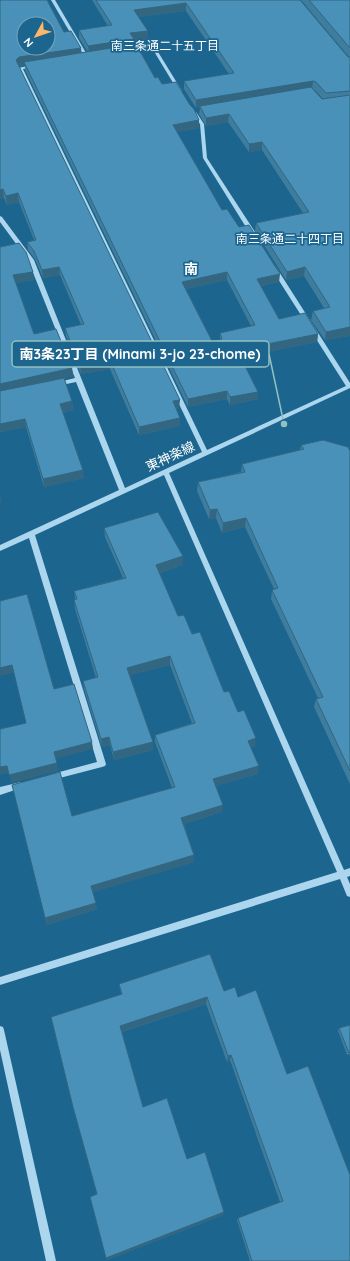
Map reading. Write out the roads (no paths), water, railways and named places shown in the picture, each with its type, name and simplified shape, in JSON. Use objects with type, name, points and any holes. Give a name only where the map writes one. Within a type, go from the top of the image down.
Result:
[{"type":"street","points":[[53,0],[87,58]]},
{"type":"street","points":[[123,52],[153,48],[185,99]]},
{"type":"street","points":[[79,59],[94,56]]},
{"type":"street","points":[[42,65],[20,68],[205,452]]},
{"type":"street","points":[[189,105],[202,124],[205,158],[256,238]]},
{"type":"street","points":[[193,112],[200,110]]},
{"type":"street","points":[[0,218],[30,260],[124,491]]},
{"type":"street","points":[[273,265],[350,386]]},
{"type":"street","points":[[50,385],[79,379]]},
{"type":"street","name":"東神楽線","points":[[0,548],[350,386]]},
{"type":"street","points":[[165,471],[346,874],[350,893]]},
{"type":"street","points":[[31,534],[102,764],[44,779]]},
{"type":"street","points":[[0,791],[29,783]]},
{"type":"street","points":[[0,981],[346,874]]},
{"type":"street","points":[[0,1030],[51,1261]]},
{"type":"place","name":"南3条23丁目 (Minami 3-jo 23-chome)","points":[[284,424]]},
{"type":"district","name":"南三条通二十五丁目","points":[[165,45]]},
{"type":"district","name":"南三条通二十四丁目","points":[[290,238]]},
{"type":"district","name":"南","points":[[191,269]]}]
